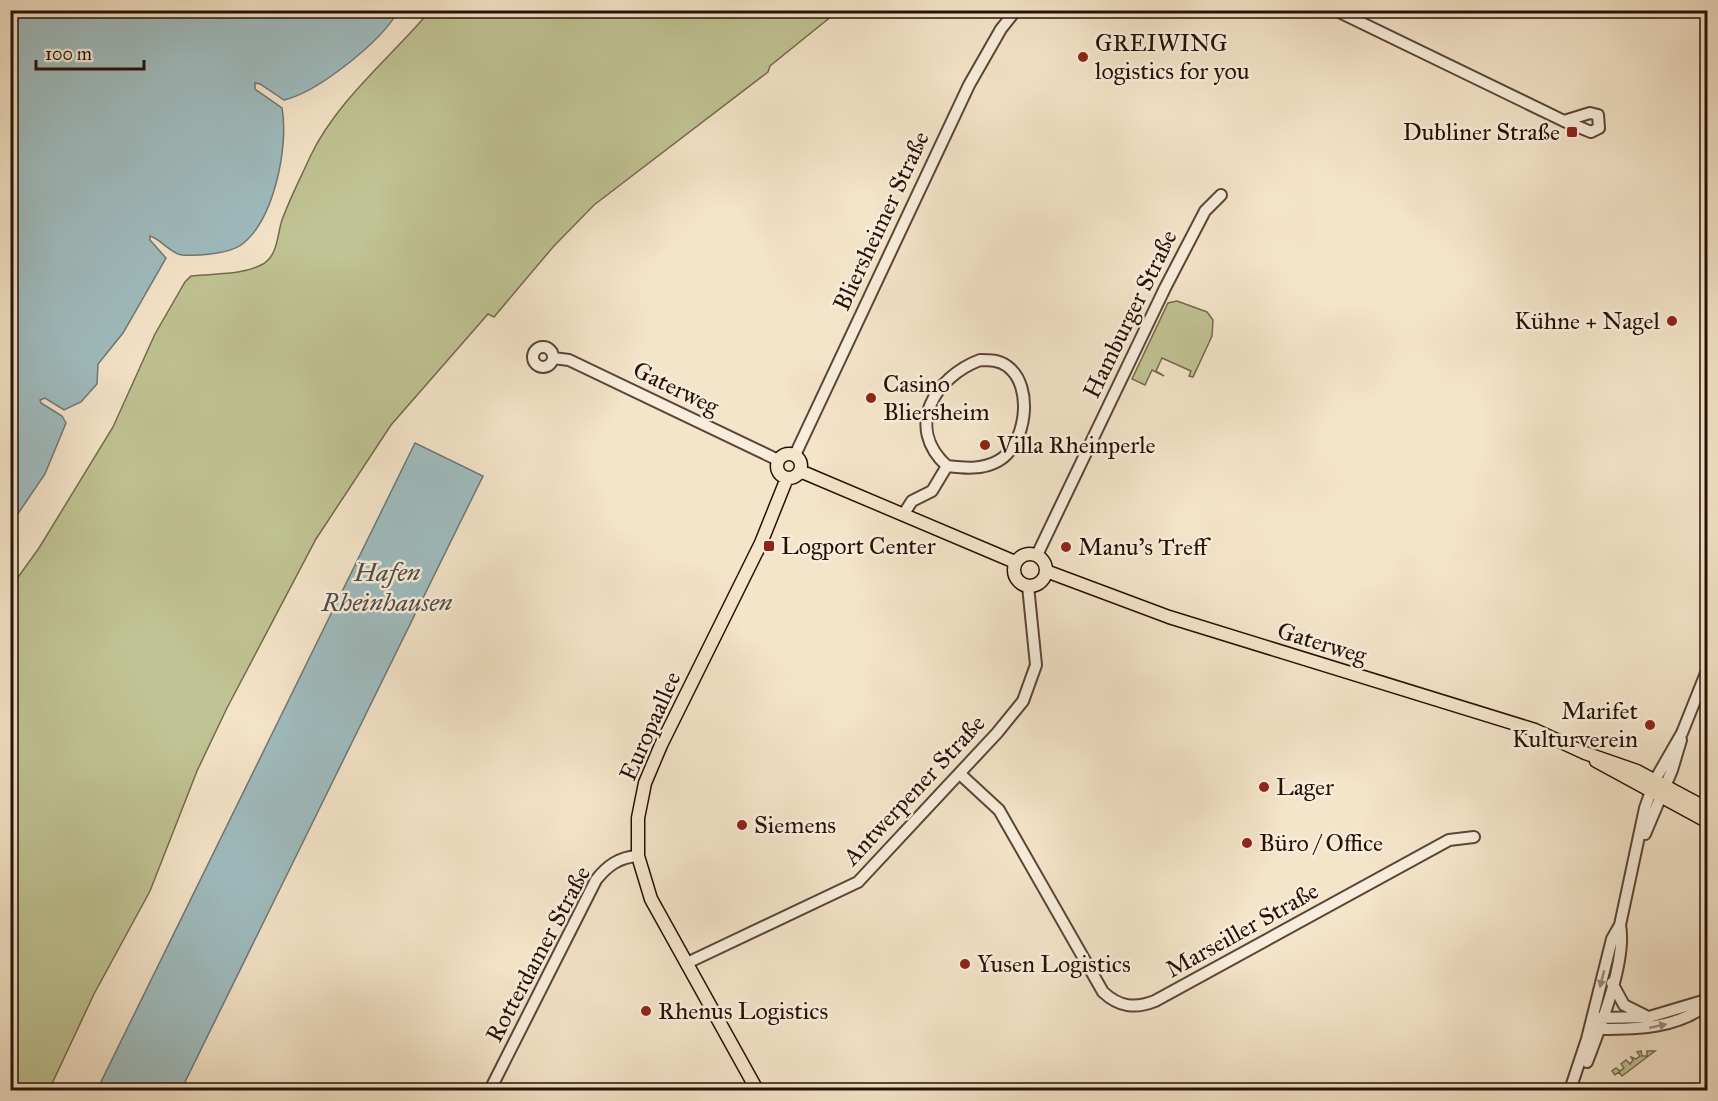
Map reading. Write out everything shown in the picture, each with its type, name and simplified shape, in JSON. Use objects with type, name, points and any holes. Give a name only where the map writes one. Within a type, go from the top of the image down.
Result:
[{"type":"main road","points":[[784,455],[795,455],[801,463],[800,471],[795,477],[787,478],[779,472],[778,460],[784,455]]},
{"type":"main road","points":[[800,471],[1016,562]]},
{"type":"main road","name":"Europaallee","points":[[757,1090],[651,899],[638,856],[638,819],[645,783],[760,543],[787,478]]},
{"type":"main road","points":[[1025,554],[1037,555],[1042,559],[1046,571],[1041,582],[1028,586],[1016,579],[1014,573],[1016,562],[1025,554]]},
{"type":"main road","name":"Gaterweg","points":[[1046,571],[1169,617],[1535,730],[1585,753],[1622,765],[1658,788]]},
{"type":"main road","points":[[1658,788],[1707,809]]},
{"type":"main road","points":[[1658,788],[1707,822]]},
{"type":"street","name":"Bliersheimer Straße","points":[[795,455],[969,85],[1000,28],[1016,10]]},
{"type":"street","points":[[1335,10],[1564,121]]},
{"type":"street","name":"Hamburger Straße","points":[[1037,555],[1165,288],[1205,211],[1221,195]]},
{"type":"street","name":"Gaterweg","points":[[553,358],[569,360],[778,460]]},
{"type":"street","points":[[980,360],[995,360],[1008,366],[1016,375],[1023,394],[1024,410],[1021,428],[1011,449],[999,461],[984,466],[971,468],[947,466],[934,452],[928,440],[926,425],[932,402],[940,388],[966,365],[980,360]]},
{"type":"street","points":[[903,515],[912,501],[932,491],[947,466]]},
{"type":"street","name":"Antwerpener Straße","points":[[687,963],[858,882],[998,733],[1029,691],[1036,665],[1028,586]]},
{"type":"street","points":[[1575,1090],[1596,1022],[1612,939],[1620,925],[1637,851],[1658,788],[1679,751],[1682,733],[1707,668]]},
{"type":"street","name":"Marseiller Straße","points":[[960,774],[999,810],[1103,992],[1125,1006],[1144,1005],[1155,1001],[1449,840],[1474,837]]},
{"type":"street","name":"Rotterdamer Straße","points":[[490,1090],[596,880],[606,867],[618,860],[638,856]]},
{"type":"street","points":[[1570,1090],[1612,983],[1622,937],[1620,925]]},
{"type":"street","points":[[1612,983],[1624,1005],[1649,1017]]},
{"type":"street","points":[[1596,1022],[1654,1028],[1688,1016],[1707,1002]]},
{"type":"street","points":[[1596,1022],[1649,1017],[1707,1002]]},
{"type":"green space","points":[[428,11],[838,11],[770,66],[768,72],[594,205],[553,247],[494,317],[488,314],[391,425],[316,539],[227,708],[197,771],[150,891],[94,994],[49,1090],[11,1090],[11,587],[39,548],[113,427],[155,334],[185,282],[191,276],[246,271],[268,260],[274,250],[288,204],[320,138],[346,102]]},
{"type":"green space","points":[[1177,301],[1207,312],[1213,320],[1212,336],[1193,377],[1189,376],[1191,371],[1162,358],[1156,371],[1164,376],[1152,370],[1145,385],[1132,379],[1168,303]]},
{"type":"green space","points":[[1641,1051],[1642,1056],[1647,1056],[1647,1051],[1655,1051],[1622,1076],[1619,1072],[1615,1075],[1612,1071],[1616,1068],[1620,1071],[1624,1068],[1621,1064],[1626,1060],[1630,1064],[1633,1060],[1631,1057],[1636,1059],[1640,1056],[1637,1052]]},
{"type":"water","points":[[11,10],[398,11],[390,23],[364,50],[314,87],[284,100],[255,83],[255,89],[282,108],[284,124],[281,162],[270,201],[262,219],[253,234],[241,245],[212,254],[178,254],[150,236],[150,240],[166,258],[123,333],[98,364],[97,384],[81,402],[64,410],[45,398],[40,400],[41,403],[62,416],[66,423],[45,474],[11,524]]},
{"type":"water","name":"Hafen Rheinhausen","points":[[415,443],[483,476],[181,1090],[97,1090]]},
{"type":"place","name":"GREIWING logistics for you","points":[[1083,57]]},
{"type":"place","name":"Dubliner Straße","points":[[1572,132]]},
{"type":"place","name":"Kühne + Nagel","points":[[1672,321]]},
{"type":"place","name":"Casino Bliersheim","points":[[871,398]]},
{"type":"place","name":"Villa Rheinperle","points":[[985,445]]},
{"type":"place","name":"Logport Center","points":[[769,546]]},
{"type":"place","name":"Manu's Treff","points":[[1066,547]]},
{"type":"place","name":"Marifet Kulturverein","points":[[1650,725]]},
{"type":"place","name":"Lager","points":[[1264,787]]},
{"type":"place","name":"Siemens","points":[[742,825]]},
{"type":"place","name":"Büro / Office","points":[[1247,843]]},
{"type":"place","name":"Yusen Logistics","points":[[965,964]]},
{"type":"place","name":"Rhenus Logistics","points":[[646,1011]]}]
